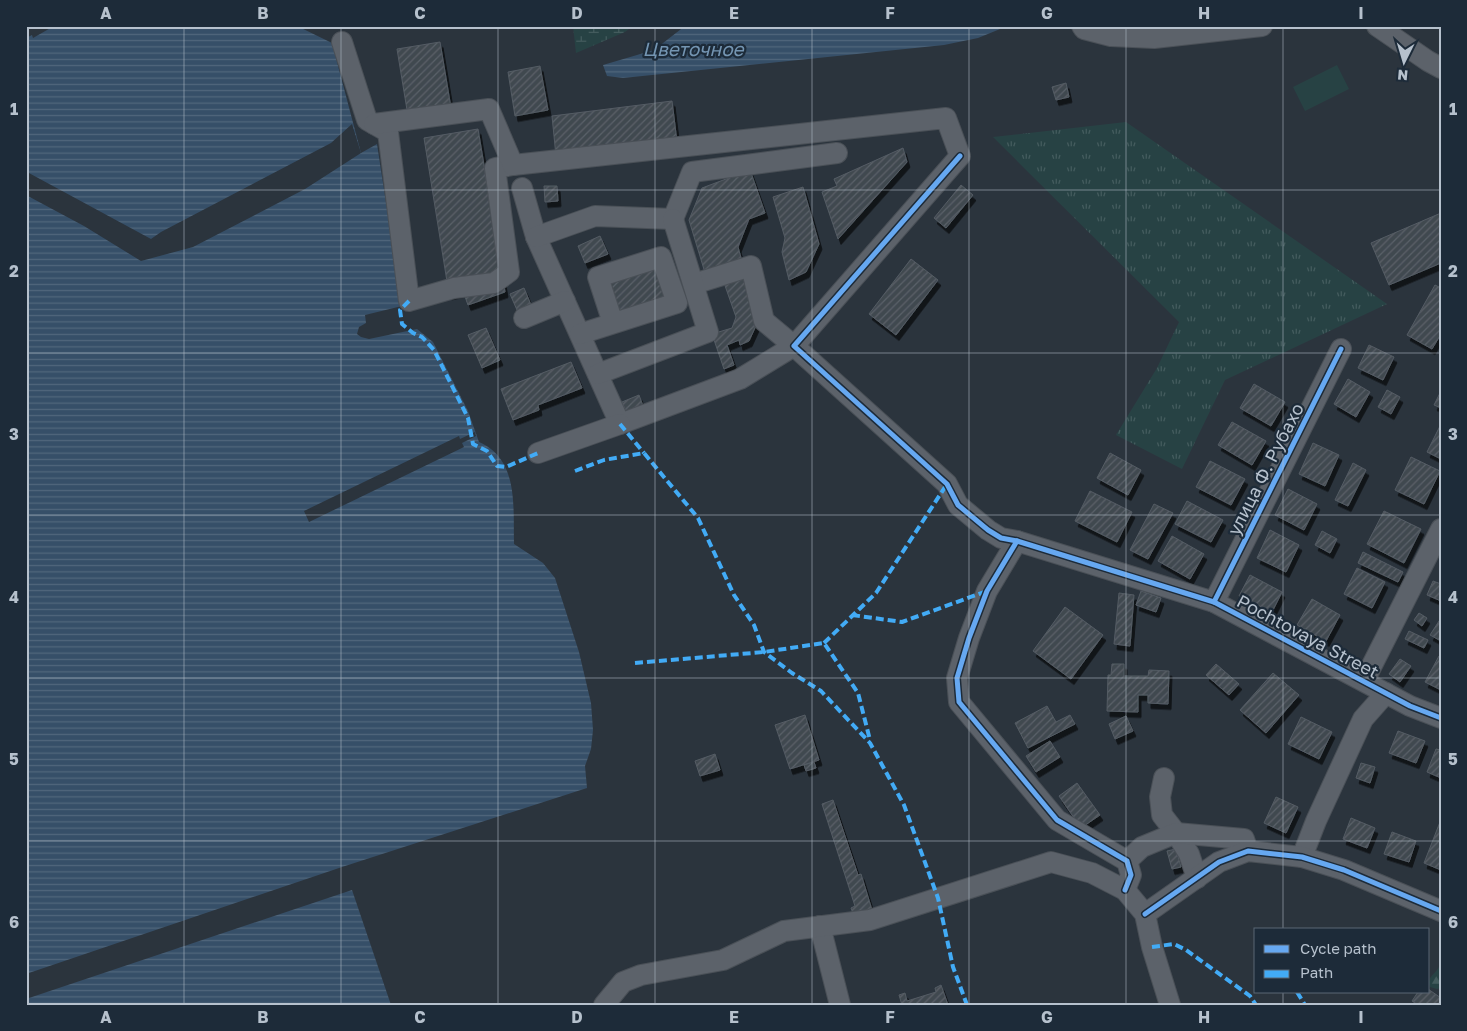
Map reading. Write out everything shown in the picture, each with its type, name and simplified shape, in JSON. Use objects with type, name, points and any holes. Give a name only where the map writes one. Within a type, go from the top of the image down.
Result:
[{"type":"street","points":[[1082,26],[1084,29],[1111,36],[1154,38],[1262,26]]},
{"type":"street","points":[[1377,26],[1441,68]]},
{"type":"street","points":[[342,42],[367,120],[388,132],[409,301],[454,288],[494,283],[509,272],[495,168],[946,118],[960,156],[794,346],[740,379],[538,453]]},
{"type":"street","points":[[374,124],[489,108],[513,165]]},
{"type":"street","points":[[598,374],[708,332],[672,219],[692,172],[837,153]]},
{"type":"street","points":[[522,188],[536,237],[620,424]]},
{"type":"street","points":[[536,237],[595,216],[672,219]]},
{"type":"street","name":"Pochtovaya Street","points":[[694,284],[751,266],[764,321],[947,484],[958,505],[988,530],[1001,538],[1214,602],[1410,706],[1441,718]]},
{"type":"street","points":[[524,318],[565,301]]},
{"type":"street","points":[[580,334],[613,323]]},
{"type":"street","name":"улица Ф. Рубахо","points":[[1214,602],[1342,349]]},
{"type":"street","points":[[1364,681],[1441,529]]},
{"type":"street","points":[[1016,541],[987,591],[969,638],[957,678],[958,702],[1057,820],[1127,861],[1131,875],[1125,890]]},
{"type":"street","points":[[1302,857],[1316,821],[1363,719],[1386,693]]},
{"type":"street","points":[[1164,778],[1160,796],[1162,815],[1176,833],[1188,854],[1197,878]]},
{"type":"street","points":[[1127,861],[1142,847],[1176,833],[1244,839],[1248,851]]},
{"type":"street","points":[[1145,914],[1219,862],[1248,851],[1302,857],[1344,870],[1441,911]]},
{"type":"street","points":[[604,1005],[623,982],[641,975],[723,960],[784,931],[870,920],[1051,862],[1092,873],[1125,890],[1145,914],[1152,947],[1170,1005]]},
{"type":"street","points":[[820,926],[840,1005]]},
{"type":"green space","points":[[573,26],[633,26],[625,32],[576,53]]},
{"type":"green space","points":[[1337,65],[1349,89],[1305,111],[1293,87]]},
{"type":"green space","points":[[1126,122],[1387,304],[1225,380],[1182,469],[1116,435],[1157,368],[1179,322],[993,137]]},
{"type":"green space","points":[[1440,965],[1441,988],[1437,989],[1430,987],[1430,978]]},
{"type":"water","points":[[26,26],[297,26],[332,43],[361,153],[377,144],[402,306],[365,315],[366,323],[359,327],[357,334],[369,339],[417,329],[433,342],[468,411],[479,442],[492,450],[501,460],[507,472],[513,500],[514,544],[543,563],[555,578],[579,652],[591,703],[593,730],[591,749],[585,766],[587,788],[342,867],[26,974]]},
{"type":"water","name":"Цветочное","points":[[685,26],[1005,27],[978,38],[944,45],[623,78],[607,76],[603,65],[654,50]]},
{"type":"water","points":[[352,890],[391,1005],[26,1005],[26,999]]},
{"type":"pier","points":[[28,26],[54,26],[33,38],[32,35],[26,38]]},
{"type":"pier","points":[[352,124],[361,153],[305,189],[193,247],[141,261],[84,226],[26,195],[27,172],[151,239],[331,143]]},
{"type":"pier","points":[[475,432],[476,436],[462,443],[464,447],[309,522],[304,511],[459,436],[460,439]]},
{"type":"building","points":[[440,42],[451,108],[408,116],[397,49]]},
{"type":"building","points":[[540,66],[548,110],[515,116],[508,72]]},
{"type":"building","points":[[1066,83],[1069,97],[1056,100],[1052,87]]},
{"type":"building","points":[[672,101],[677,142],[556,156],[552,116]]},
{"type":"building","points":[[478,129],[505,292],[468,305],[463,291],[449,294],[424,138]]},
{"type":"building","points":[[903,148],[907,162],[838,239],[822,192],[837,186],[834,179]]},
{"type":"building","points":[[750,170],[765,213],[749,219],[738,247],[743,265],[706,276],[689,220],[702,188]]},
{"type":"building","points":[[961,185],[973,195],[946,228],[934,218]]},
{"type":"building","points":[[544,186],[557,186],[558,201],[545,202]]},
{"type":"building","points":[[803,187],[819,244],[806,272],[789,280],[782,252],[785,238],[773,197]]},
{"type":"building","points":[[1441,213],[1441,263],[1389,285],[1371,243]]},
{"type":"building","points":[[600,236],[608,254],[585,263],[578,246]]},
{"type":"building","points":[[911,259],[938,280],[896,335],[869,314]]},
{"type":"building","points":[[656,268],[667,299],[619,315],[608,283]]},
{"type":"building","points":[[743,273],[759,319],[749,341],[740,345],[739,340],[727,345],[734,365],[724,369],[712,334],[732,328],[736,317],[723,280]]},
{"type":"building","points":[[1435,285],[1441,288],[1441,334],[1432,349],[1407,335]]},
{"type":"building","points":[[524,288],[531,305],[517,310],[510,294]]},
{"type":"building","points":[[486,328],[500,360],[482,368],[468,335]]},
{"type":"building","points":[[1369,345],[1394,357],[1383,380],[1358,368]]},
{"type":"building","points":[[571,362],[582,388],[538,405],[539,410],[513,420],[501,389]]},
{"type":"building","points":[[1348,379],[1370,392],[1356,417],[1334,404]]},
{"type":"building","points":[[1254,384],[1285,402],[1271,426],[1240,408]]},
{"type":"building","points":[[1387,390],[1400,397],[1391,414],[1378,407]]},
{"type":"building","points":[[1441,391],[1441,408],[1434,405]]},
{"type":"building","points":[[639,395],[643,406],[626,412],[622,402]]},
{"type":"building","points":[[1232,422],[1266,441],[1252,465],[1218,445]]},
{"type":"building","points":[[1441,424],[1441,459],[1427,452]]},
{"type":"building","points":[[1313,443],[1339,455],[1325,486],[1299,474]]},
{"type":"building","points":[[1110,453],[1141,470],[1128,495],[1097,478]]},
{"type":"building","points":[[1411,457],[1440,471],[1424,504],[1395,490]]},
{"type":"building","points":[[1210,461],[1245,479],[1231,505],[1196,487]]},
{"type":"building","points":[[1353,463],[1366,470],[1348,506],[1335,500]]},
{"type":"building","points":[[1288,489],[1317,504],[1304,530],[1275,515]]},
{"type":"building","points":[[1090,491],[1132,512],[1117,542],[1075,521]]},
{"type":"building","points":[[1187,501],[1223,520],[1211,542],[1175,524]]},
{"type":"building","points":[[1154,504],[1173,513],[1148,559],[1130,550]]},
{"type":"building","points":[[1384,511],[1421,529],[1404,563],[1367,544]]},
{"type":"building","points":[[1270,530],[1299,545],[1286,572],[1257,558]]},
{"type":"building","points":[[1322,531],[1337,539],[1330,553],[1315,545]]},
{"type":"building","points":[[1172,536],[1204,554],[1190,579],[1158,561]]},
{"type":"building","points":[[1363,552],[1403,572],[1398,582],[1358,563]]},
{"type":"building","points":[[1357,568],[1385,582],[1372,608],[1344,594]]},
{"type":"building","points":[[1250,575],[1282,592],[1272,612],[1239,596]]},
{"type":"building","points":[[1433,581],[1441,584],[1441,601],[1427,595]]},
{"type":"building","points":[[1141,591],[1161,598],[1156,612],[1136,605]]},
{"type":"building","points":[[1119,593],[1134,595],[1130,646],[1114,644]]},
{"type":"building","points":[[1312,599],[1340,615],[1326,641],[1297,625]]},
{"type":"building","points":[[1065,607],[1103,635],[1071,679],[1033,651]]},
{"type":"building","points":[[1419,613],[1427,618],[1422,626],[1414,620]]},
{"type":"building","points":[[1441,618],[1441,641],[1430,635]]},
{"type":"building","points":[[1409,631],[1428,640],[1424,648],[1405,639]]},
{"type":"building","points":[[1439,656],[1441,657],[1441,690],[1425,682]]},
{"type":"building","points":[[1400,659],[1411,666],[1400,682],[1389,674]]},
{"type":"building","points":[[1112,664],[1124,664],[1124,676],[1148,676],[1149,670],[1169,671],[1168,704],[1148,703],[1148,695],[1138,695],[1138,712],[1107,711],[1108,675],[1111,675]]},
{"type":"building","points":[[1216,664],[1239,684],[1229,695],[1206,675]]},
{"type":"building","points":[[1273,673],[1299,695],[1266,733],[1240,710]]},
{"type":"building","points":[[1047,706],[1056,722],[1070,715],[1075,724],[1028,748],[1015,723]]},
{"type":"building","points":[[805,715],[819,760],[790,769],[775,725]]},
{"type":"building","points":[[1126,716],[1133,731],[1115,739],[1109,724]]},
{"type":"building","points":[[1301,717],[1332,732],[1319,759],[1288,744]]},
{"type":"building","points":[[1398,731],[1425,741],[1416,763],[1389,753]]},
{"type":"building","points":[[1050,741],[1060,757],[1036,772],[1026,756]]},
{"type":"building","points":[[1436,749],[1441,750],[1441,778],[1427,772]]},
{"type":"building","points":[[715,754],[720,770],[700,776],[695,761]]},
{"type":"building","points":[[814,762],[816,768],[806,771],[804,765]]},
{"type":"building","points":[[1361,763],[1375,767],[1370,783],[1356,778]]},
{"type":"building","points":[[1077,783],[1100,815],[1081,828],[1059,796]]},
{"type":"building","points":[[1276,797],[1298,807],[1286,833],[1264,823]]},
{"type":"building","points":[[833,800],[858,875],[861,874],[872,910],[854,916],[851,908],[855,906],[822,804]]},
{"type":"building","points":[[1351,818],[1375,828],[1367,848],[1343,839]]},
{"type":"building","points":[[1441,822],[1441,870],[1424,863]]},
{"type":"building","points":[[1392,832],[1416,841],[1409,862],[1384,854]]},
{"type":"building","points":[[1176,849],[1181,867],[1172,869],[1167,851]]},
{"type":"building","points":[[941,985],[948,1005],[902,1005],[899,995],[905,993],[907,1001],[936,992],[935,988]]},
{"type":"building","points":[[1430,990],[1441,998],[1438,1005],[1418,1005],[1412,1001],[1417,994],[1430,994]]},
{"type":"marked path","points":[[409,301],[400,310],[402,324],[413,333],[422,337],[434,350],[468,418],[473,444],[487,451],[497,466],[506,467],[538,453]]},
{"type":"marked path","points":[[620,424],[644,453]]},
{"type":"marked path","points":[[575,471],[604,460],[644,453],[698,518],[734,595],[754,625],[764,652],[792,673],[821,691],[870,743],[904,805],[938,898],[953,967],[967,1005]]},
{"type":"marked path","points":[[824,643],[876,593],[947,484]]},
{"type":"marked path","points":[[852,615],[902,622],[987,591]]},
{"type":"marked path","points":[[635,663],[764,652],[824,643],[858,693],[870,740]]},
{"type":"marked path","points":[[1152,947],[1174,944],[1186,950],[1250,996],[1256,1005]]},
{"type":"marked path","points":[[1298,994],[1305,1005]]},
{"type":"cycle path","points":[[960,156],[794,346],[947,484],[958,505],[988,530],[1001,538],[1017,541],[1214,602],[1410,706],[1441,718]]},
{"type":"cycle path","points":[[1214,602],[1341,349]]},
{"type":"cycle path","points":[[1017,541],[987,591],[969,638],[957,678],[959,702],[1057,820],[1127,861],[1131,875],[1125,890]]},
{"type":"cycle path","points":[[1145,914],[1219,862],[1248,851],[1302,857],[1344,870],[1441,911]]}]
